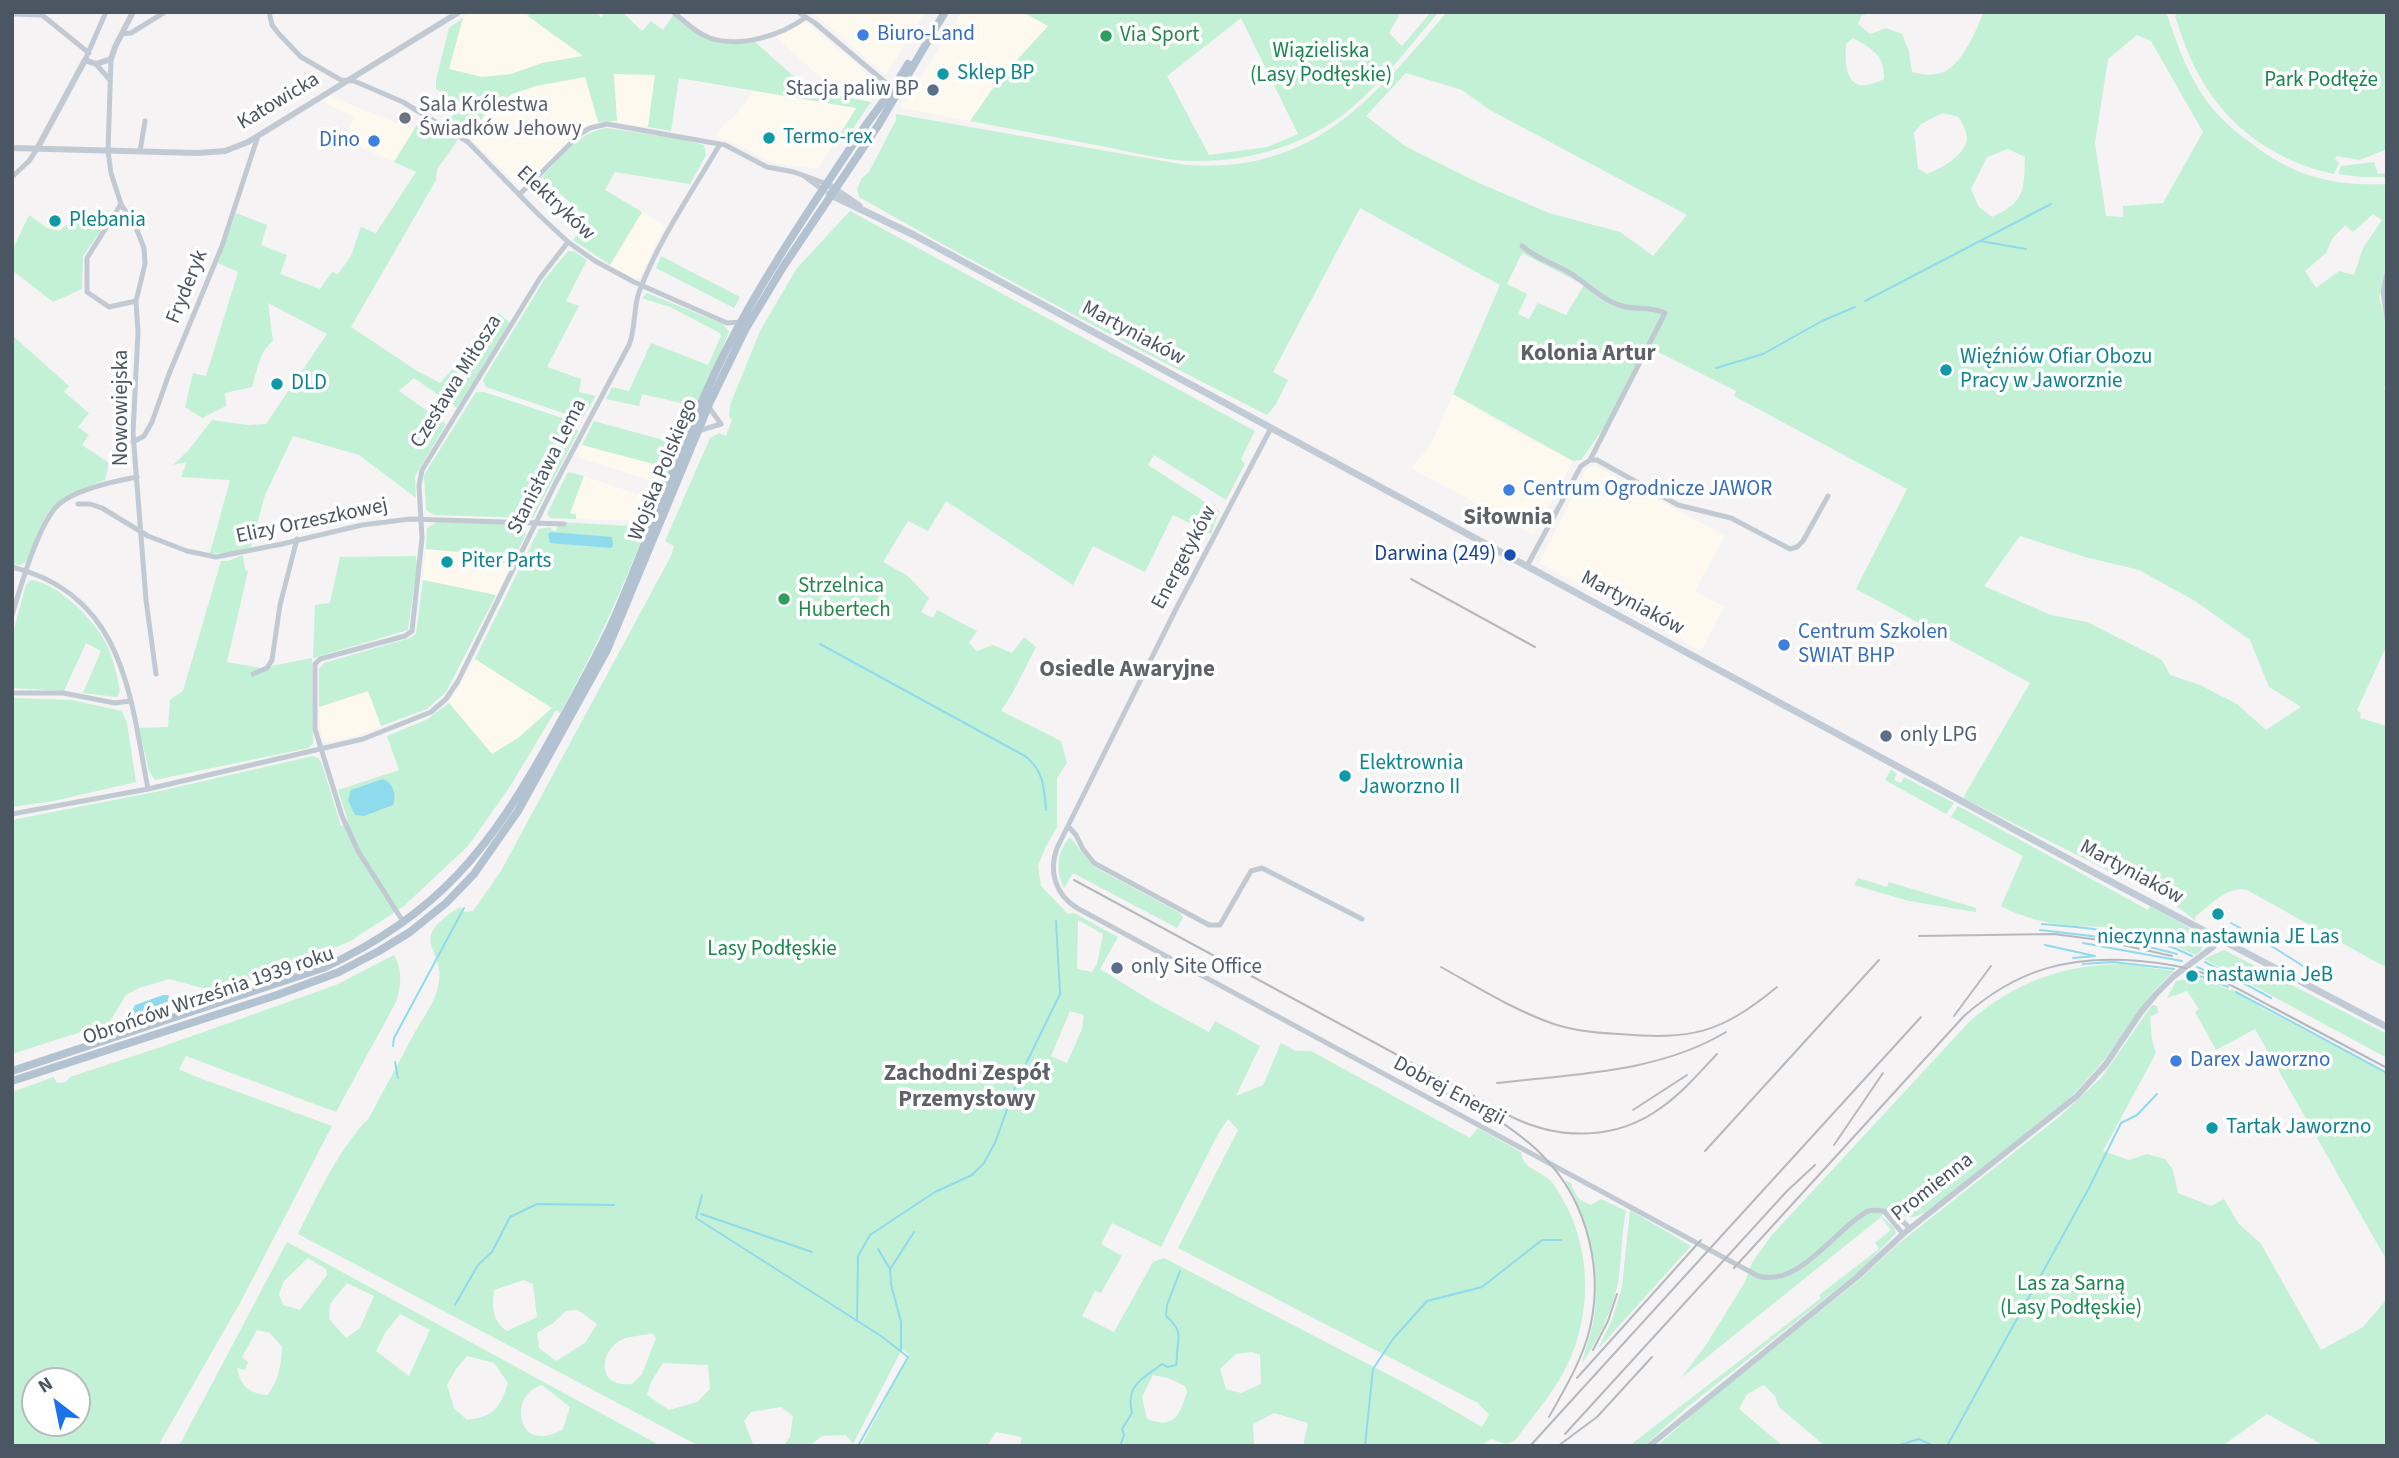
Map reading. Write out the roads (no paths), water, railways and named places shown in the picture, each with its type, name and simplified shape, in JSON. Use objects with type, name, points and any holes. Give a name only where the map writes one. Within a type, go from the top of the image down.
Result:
[{"type":"main road","name":"Wojska Polskiego","points":[[404,923],[441,893],[482,849],[515,803],[605,639],[704,398],[735,334],[825,187],[892,88],[939,12]]},
{"type":"main road","name":"Wojska Polskiego","points":[[410,932],[474,874],[503,836],[531,788],[607,650],[730,359],[761,302],[878,124],[945,12]]},
{"type":"main road","points":[[824,206],[845,198],[842,179]]},
{"type":"main road","name":"Martyniaków","points":[[825,187],[2218,939],[2387,1027]]},
{"type":"main road","points":[[404,923],[410,932]]},
{"type":"main road","name":"Obrońców Września 1939 roku","points":[[12,1071],[309,974],[362,949],[404,923]]},
{"type":"main road","name":"Obrońców Września 1939 roku","points":[[12,1081],[317,982],[371,956],[410,932]]},
{"type":"street","points":[[12,177],[37,149],[85,60],[106,12]]},
{"type":"street","points":[[96,64],[111,59],[134,12]]},
{"type":"street","points":[[122,34],[131,33],[165,12]]},
{"type":"street","name":"Elektryków","points":[[269,12],[272,25],[288,46],[301,57],[341,79],[403,102],[468,142],[568,242],[602,265],[642,286],[727,323]]},
{"type":"street","name":"Katowicka","points":[[12,148],[140,152],[225,151],[258,136],[459,12]]},
{"type":"street","points":[[673,12],[696,31],[724,41],[742,41],[766,36],[788,29],[806,16]]},
{"type":"street","points":[[798,12],[892,88]]},
{"type":"street","points":[[12,14],[43,15],[89,52]]},
{"type":"street","name":"Nowowiejska","points":[[111,59],[108,151],[114,185],[121,204],[137,230],[144,248],[145,264],[136,301],[138,332],[133,442],[146,600],[156,674]]},
{"type":"street","points":[[85,60],[96,64],[110,80]]},
{"type":"street","points":[[140,152],[145,121]]},
{"type":"street","points":[[519,195],[580,134],[595,126],[614,125],[720,144],[738,150],[767,167],[804,176],[825,187]]},
{"type":"street","name":"Fryderyk","points":[[133,442],[144,436],[152,422],[222,246],[258,136]]},
{"type":"street","name":"Stanisława Lema","points":[[12,814],[148,789],[363,739],[421,717],[446,699],[458,681],[555,484],[629,345],[634,331],[636,302],[666,235],[720,144]]},
{"type":"street","points":[[121,204],[87,258],[87,292],[109,307],[136,301]]},
{"type":"street","name":"Czesława Miłosza","points":[[404,923],[350,835],[321,749],[314,719],[316,662],[411,632],[423,531],[419,486],[424,465],[540,278],[568,242]]},
{"type":"street","points":[[1522,246],[1537,259],[1566,271],[1611,302],[1622,306],[1652,307],[1665,313],[1590,460],[1581,466],[1527,566]]},
{"type":"street","points":[[2387,274],[2382,292],[2387,319]]},
{"type":"street","points":[[735,334],[727,323],[742,321]]},
{"type":"street","points":[[698,431],[720,424],[708,406]]},
{"type":"street","name":"Energetyków","points":[[1129,704],[1271,428]]},
{"type":"street","points":[[1590,460],[1597,460],[1678,505],[1731,518],[1790,549],[1803,541],[1828,496]]},
{"type":"street","points":[[12,615],[45,523],[57,506],[102,485],[137,477]]},
{"type":"street","name":"Elizy Orzeszkowej","points":[[78,504],[102,508],[142,533],[187,551],[216,556],[255,550],[362,525],[423,519],[564,524]]},
{"type":"street","points":[[253,674],[267,668],[272,660],[280,606],[297,539]]},
{"type":"street","points":[[12,567],[27,571],[65,590],[97,620],[119,657],[148,789]]},
{"type":"street","points":[[12,692],[69,694],[115,702],[130,701]]},
{"type":"street","name":"Dobrej Energii","points":[[1129,704],[1055,853],[1053,871],[1059,890],[1070,903],[1753,1274],[1770,1279],[1786,1276],[1863,1214],[1876,1210],[1884,1211]]},
{"type":"street","points":[[1068,826],[1094,863],[1209,925],[1220,925],[1251,871],[1257,868],[1262,868],[1362,919]]},
{"type":"street","name":"Promienna","points":[[1649,1446],[1857,1277],[1903,1234],[2077,1096],[2106,1064],[2140,1012],[2174,976],[2213,947],[2218,939]]},
{"type":"street","points":[[1884,1211],[1893,1214],[1910,1229]]},
{"type":"street","points":[[1884,1211],[1903,1234]]},
{"type":"water","points":[[551,532],[612,537],[613,546],[550,543],[548,534]]},
{"type":"water","points":[[383,779],[393,790],[393,805],[364,816],[355,815],[348,800],[351,790]]},
{"type":"water","points":[[168,995],[172,1000],[169,1008],[140,1018],[133,1015],[135,1005]]},
{"type":"waterway","points":[[1980,241],[2051,204]]},
{"type":"waterway","points":[[1865,301],[1980,241],[2026,249]]},
{"type":"waterway","points":[[1716,368],[1763,354],[1822,321],[1855,307]]},
{"type":"waterway","points":[[820,644],[1025,756],[1039,774],[1046,810]]},
{"type":"waterway","points":[[393,1046],[394,1038],[464,908]]},
{"type":"waterway","points":[[857,1321],[858,1256],[870,1235],[935,1192],[972,1175],[984,1163],[995,1143],[1017,1082],[1060,994],[1056,921]]},
{"type":"waterway","points":[[2231,923],[2240,928]]},
{"type":"waterway","points":[[2042,924],[2137,936],[2192,956]]},
{"type":"waterway","points":[[2040,930],[2117,939],[2177,954]]},
{"type":"waterway","points":[[2246,930],[2303,966]]},
{"type":"waterway","points":[[2083,943],[2182,961]]},
{"type":"waterway","points":[[2045,945],[2095,956],[2073,958]]},
{"type":"waterway","points":[[2083,964],[2113,962],[2174,969]]},
{"type":"waterway","points":[[2205,962],[2271,998]]},
{"type":"waterway","points":[[2197,967],[2220,977]]},
{"type":"waterway","points":[[2200,976],[2228,987]]},
{"type":"waterway","points":[[2236,992],[2387,1073]]},
{"type":"waterway","points":[[395,1062],[398,1078]]},
{"type":"waterway","points":[[1947,1446],[2089,1188],[2121,1123],[2137,1115],[2157,1094]]},
{"type":"waterway","points":[[702,1195],[696,1218],[881,1336],[908,1357],[858,1446]]},
{"type":"waterway","points":[[455,1305],[478,1265],[492,1252],[510,1217],[537,1204],[614,1205]]},
{"type":"waterway","points":[[701,1214],[812,1252]]},
{"type":"waterway","points":[[891,1268],[914,1232]]},
{"type":"waterway","points":[[1365,1446],[1373,1369],[1393,1339],[1427,1301],[1482,1287],[1542,1240],[1561,1240]]},
{"type":"waterway","points":[[878,1249],[890,1269],[901,1322],[901,1351]]},
{"type":"waterway","points":[[1120,1446],[1124,1435],[1122,1429],[1132,1413],[1131,1395],[1137,1383],[1162,1364],[1168,1367],[1176,1365],[1178,1333],[1175,1325],[1166,1316],[1167,1305],[1180,1271]]},
{"type":"waterway","points":[[1896,1446],[1919,1439],[1934,1446]]},
{"type":"railway","points":[[1411,579],[1535,647]]},
{"type":"railway","points":[[1074,880],[1531,1125],[1569,1133],[1608,1131],[1627,1126],[1662,1107],[1691,1082],[1717,1054]]},
{"type":"railway","points":[[1919,936],[2054,934],[2100,940],[2172,956]]},
{"type":"railway","points":[[1705,1151],[1879,960]]},
{"type":"railway","points":[[1734,1268],[1964,1016],[2004,987],[2046,969],[2090,960],[2115,960],[2156,963],[2195,971],[2230,985],[2387,1068]]},
{"type":"railway","points":[[1954,1016],[1991,966]]},
{"type":"railway","points":[[1441,967],[1509,1004],[1559,1026],[1644,1036],[1686,1034],[1721,1024],[1757,1003],[1777,987]]},
{"type":"railway","points":[[1530,1446],[1921,1017]]},
{"type":"railway","points":[[1497,1083],[1585,1074],[1644,1064],[1700,1046],[1726,1032]]},
{"type":"railway","points":[[1834,1145],[1883,1073]]},
{"type":"railway","points":[[1633,1110],[1687,1075]]},
{"type":"railway","points":[[1420,1082],[1468,1103]]},
{"type":"railway","points":[[1491,1115],[1530,1144],[1558,1174],[1582,1217],[1594,1265],[1595,1290],[1587,1339],[1575,1369],[1549,1417]]},
{"type":"railway","points":[[1565,1434],[1787,1191],[1815,1165]]},
{"type":"railway","points":[[1577,1378],[1701,1240]]},
{"type":"railway","points":[[1593,1350],[1608,1321],[1617,1294]]},
{"type":"railway","points":[[1558,1446],[1597,1417],[1652,1357]]},
{"type":"place","name":"Biuro-Land","points":[[863,35]]},
{"type":"place","name":"Via Sport","points":[[1106,36]]},
{"type":"place","name":"Sklep BP","points":[[943,74]]},
{"type":"place","name":"Stacja paliw BP","points":[[933,90]]},
{"type":"place","name":"Sala Królestwa Świadków Jehowy","points":[[405,118]]},
{"type":"place","name":"Termo-rex","points":[[769,138]]},
{"type":"place","name":"Dino","points":[[374,141]]},
{"type":"place","name":"Plebania","points":[[55,221]]},
{"type":"place","name":"Więźniów Ofiar Obozu Pracy w Jaworznie","points":[[1946,370]]},
{"type":"place","name":"DLD","points":[[277,384]]},
{"type":"place","name":"Centrum Ogrodnicze JAWOR","points":[[1509,490]]},
{"type":"place","name":"Darwina (249)","points":[[1510,555]]},
{"type":"place","name":"Piter Parts","points":[[447,562]]},
{"type":"place","name":"Strzelnica Hubertech","points":[[784,599]]},
{"type":"place","name":"Centrum Szkolen SWIAT BHP","points":[[1784,645]]},
{"type":"place","name":"only LPG","points":[[1886,736]]},
{"type":"place","name":"Elektrownia Jaworzno II","points":[[1345,776]]},
{"type":"place","name":"nieczynna nastawnia JE Las","points":[[2218,914]]},
{"type":"place","name":"only Site Office","points":[[1117,968]]},
{"type":"place","name":"nastawnia JeB","points":[[2192,976]]},
{"type":"place","name":"Darex Jaworzno","points":[[2176,1061]]},
{"type":"place","name":"Tartak Jaworzno","points":[[2212,1128]]},
{"type":"district","name":"Kolonia Artur","points":[[1588,355]]},
{"type":"district","name":"Siłownia","points":[[1508,519]]},
{"type":"district","name":"Osiedle Awaryjne","points":[[1127,671]]},
{"type":"district","name":"Zachodni Zespół Przemysłowy","points":[[967,1088]]},
{"type":"park label","name":"Wiązieliska (Lasy Podłęskie)","points":[[1321,64]]},
{"type":"park label","name":"Park Podłęże","points":[[2321,81]]},
{"type":"park label","name":"Lasy Podłęskie","points":[[772,950]]},
{"type":"park label","name":"Las za Sarną (Lasy Podłęskie)","points":[[2071,1297]]}]
